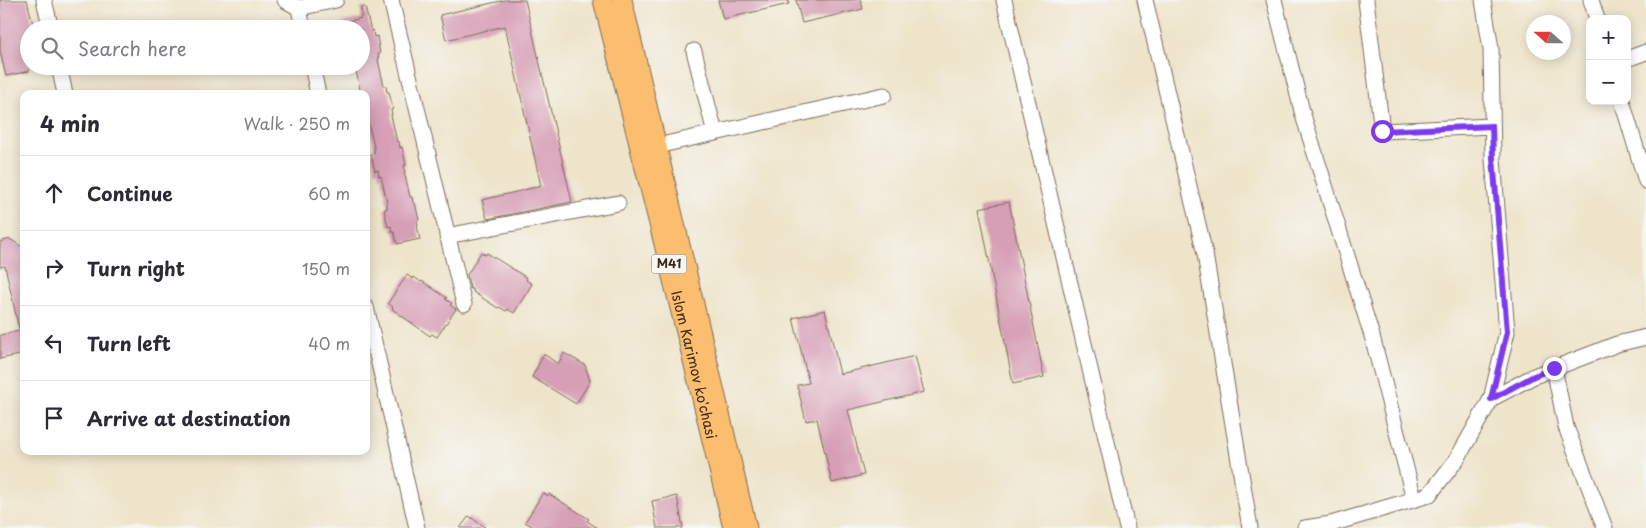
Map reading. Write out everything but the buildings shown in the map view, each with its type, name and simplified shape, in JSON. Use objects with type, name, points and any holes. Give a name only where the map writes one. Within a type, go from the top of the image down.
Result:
[{"type":"main road","name":"Islom Karimov ko'chasi","points":[[603,0],[733,528]]},
{"type":"main road","name":"Islom Karimov ko'chasi","points":[[622,0],[747,528]]},
{"type":"street","points":[[44,0],[49,20]]},
{"type":"street","points":[[285,0],[299,8],[336,0]]},
{"type":"street","points":[[391,0],[464,304]]},
{"type":"street","points":[[1004,0],[1127,528]]},
{"type":"street","points":[[1145,0],[1205,254],[1250,528]]},
{"type":"street","points":[[1274,0],[1303,115],[1372,336],[1414,500]]},
{"type":"street","points":[[1366,0],[1382,131],[1492,126]]},
{"type":"street","points":[[1305,528],[1331,526],[1429,495],[1457,459],[1491,399],[1507,332],[1493,158],[1491,49],[1483,0]]},
{"type":"street","points":[[1591,0],[1596,15]]},
{"type":"street","points":[[299,8],[302,20]]},
{"type":"street","points":[[694,51],[715,133]]},
{"type":"street","points":[[1631,58],[1646,52]]},
{"type":"street","points":[[61,75],[64,90]]},
{"type":"street","points":[[314,75],[317,90]]},
{"type":"street","points":[[657,146],[884,95]]},
{"type":"street","points":[[1623,105],[1646,181]]},
{"type":"street","points":[[447,236],[618,203]]},
{"type":"street","points":[[370,324],[417,528]]},
{"type":"street","points":[[1491,399],[1534,376],[1617,344],[1646,337]]},
{"type":"street","points":[[1554,368],[1566,426],[1605,528]]},
{"type":"route","points":[[1382,131],[1492,126],[1507,332],[1491,399],[1534,376],[1554,368]]}]
